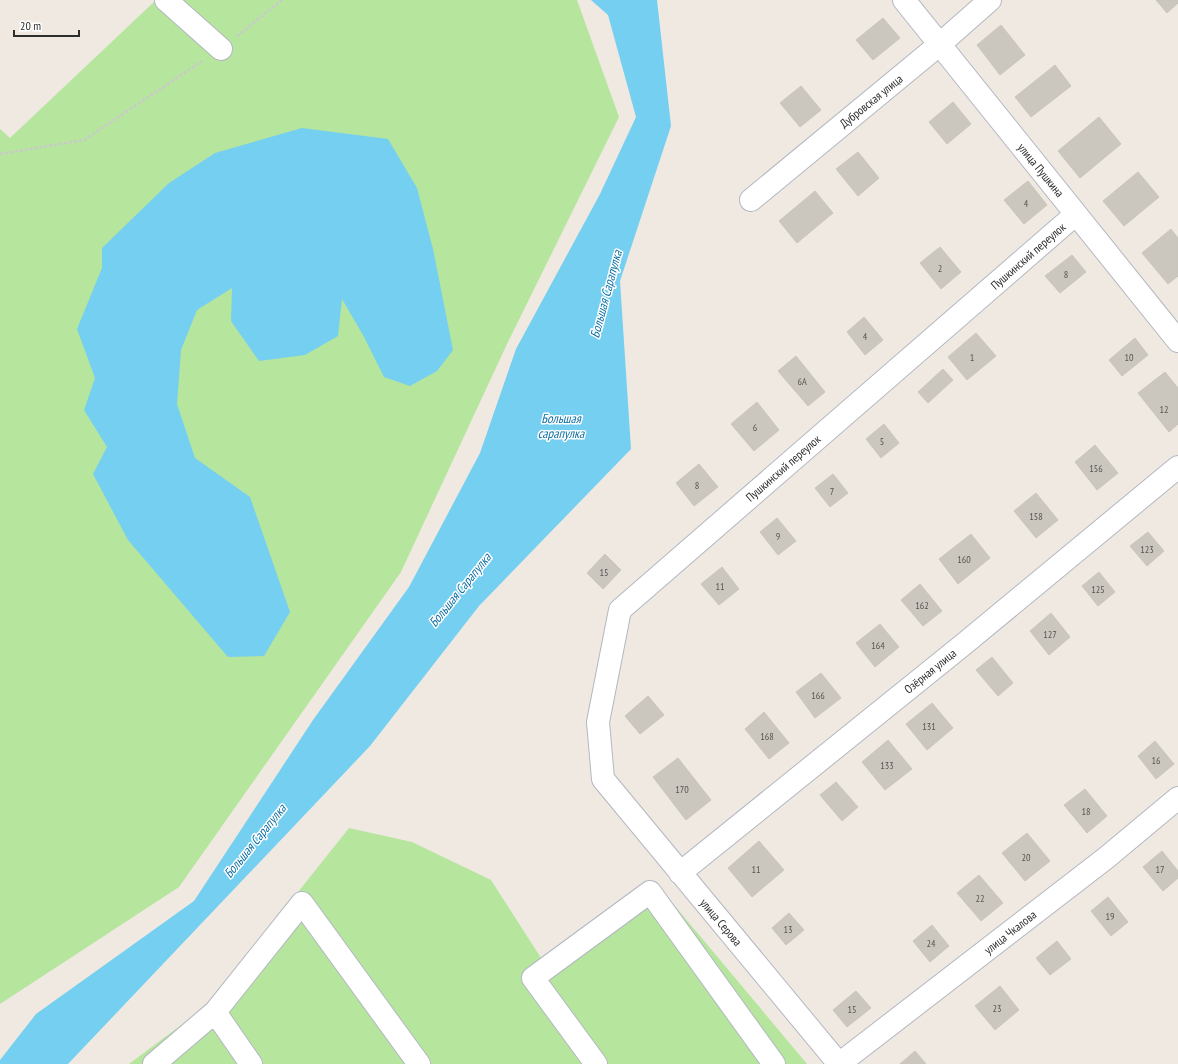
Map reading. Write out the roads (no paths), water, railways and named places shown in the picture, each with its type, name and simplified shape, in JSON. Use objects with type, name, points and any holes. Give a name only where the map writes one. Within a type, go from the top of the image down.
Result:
[{"type":"street","points":[[166,0],[221,49]]},
{"type":"street","name":"улица Пушкина","points":[[904,0],[1178,341]]},
{"type":"street","name":"Дубровская улица","points":[[751,200],[940,44],[990,0]]},
{"type":"street","name":"Пушкинский переулок","points":[[603,779],[598,722],[620,610],[1076,214]]},
{"type":"street","name":"Озёрная улица","points":[[680,873],[964,644],[1178,467]]},
{"type":"street","name":"улица Серова","points":[[603,779],[839,1064]]},
{"type":"street","name":"улица Чкалова","points":[[839,1064],[1106,858],[1178,798]]},
{"type":"street","points":[[596,1064],[533,978],[650,892],[774,1064]]},
{"type":"street","points":[[154,1064],[215,1012],[302,903],[419,1064]]},
{"type":"street","points":[[215,1012],[251,1064]]},
{"type":"water","name":"Большая сарапулка","points":[[591,0],[657,0],[671,126],[620,281],[631,449],[479,606],[370,746],[68,1064],[0,1064],[0,1060],[36,1014],[194,901],[313,720],[409,587],[480,453],[516,349],[600,194],[636,117],[608,15]]},
{"type":"water","points":[[302,128],[388,139],[417,188],[433,249],[453,350],[437,371],[410,386],[384,377],[363,335],[342,299],[338,336],[305,355],[259,361],[231,321],[232,288],[197,310],[181,350],[177,404],[195,458],[250,497],[290,612],[264,656],[228,657],[128,540],[93,474],[107,447],[84,410],[95,378],[77,329],[102,268],[102,248],[169,183],[215,153]]},
{"type":"water label","name":"Большая Сарапулка","points":[[606,294]]},
{"type":"water label","name":"Большая Сарапулка","points":[[460,590]]},
{"type":"water label","name":"Большая Сарапулка","points":[[255,841]]}]
